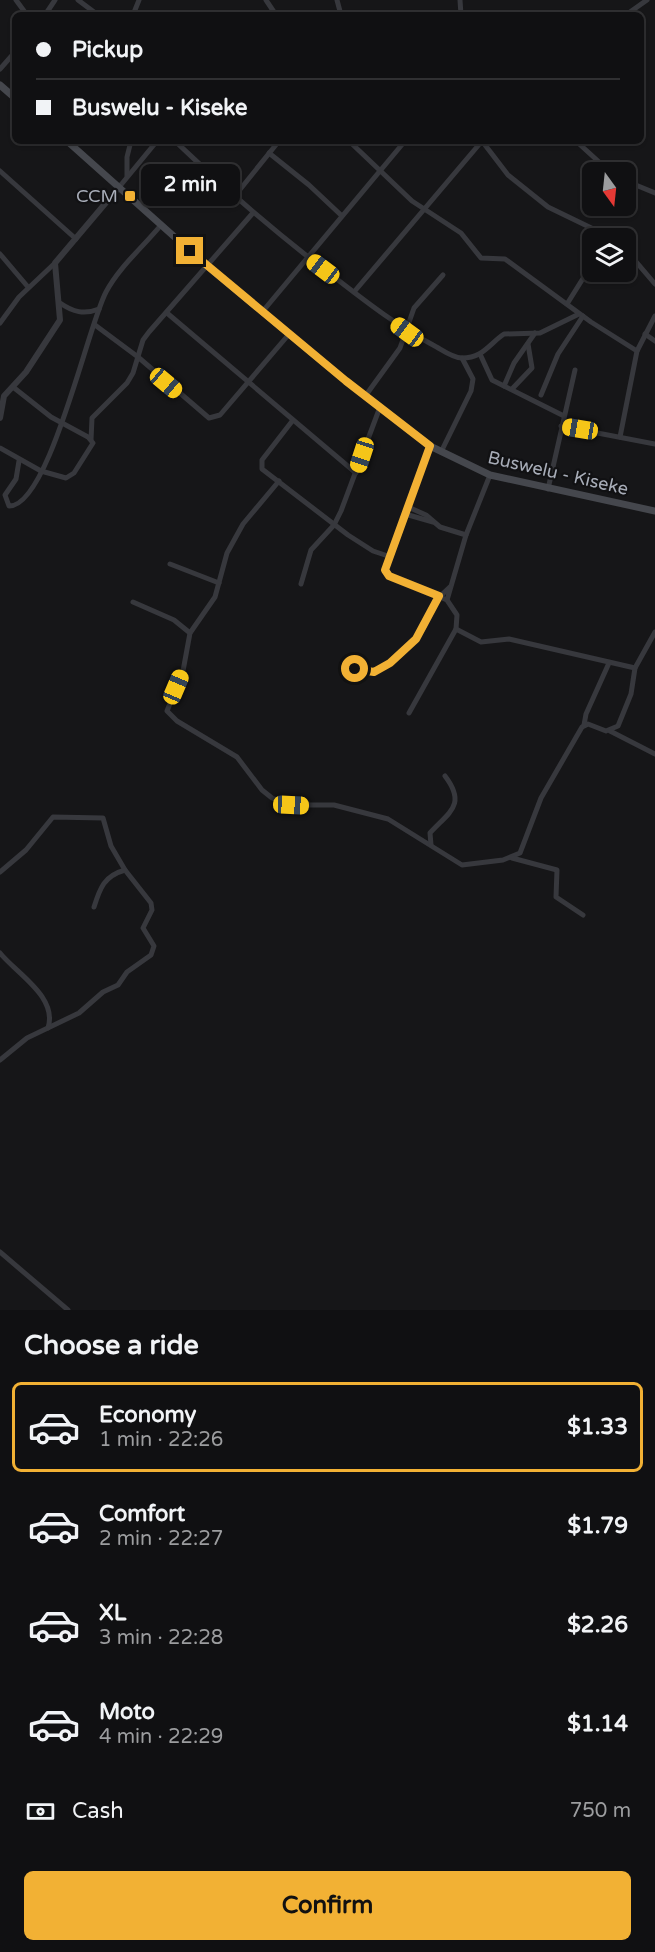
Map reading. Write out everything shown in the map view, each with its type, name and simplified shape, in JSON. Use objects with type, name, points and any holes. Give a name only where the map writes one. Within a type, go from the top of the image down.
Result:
[{"type":"main road","points":[[0,85],[12,95]]},
{"type":"main road","name":"Buswelu - Kiseke","points":[[70,144],[120,186],[206,265],[430,446],[490,475],[655,511]]},
{"type":"street","points":[[78,0],[94,12]]},
{"type":"street","points":[[630,12],[647,0]]},
{"type":"street","points":[[0,69],[12,55]]},
{"type":"street","points":[[127,176],[127,157],[130,144]]},
{"type":"street","points":[[0,323],[28,287],[55,263],[76,239],[154,144]]},
{"type":"street","points":[[178,144],[252,214],[407,332],[462,358],[489,350],[504,334],[548,331],[581,315]]},
{"type":"street","points":[[234,197],[276,144]]},
{"type":"street","points":[[352,144],[423,210],[461,233],[481,258],[505,259],[581,315],[637,351]]},
{"type":"street","points":[[263,311],[402,144]]},
{"type":"street","points":[[354,292],[479,144]]},
{"type":"street","points":[[484,144],[508,175],[548,207],[590,228]]},
{"type":"street","points":[[579,144],[599,162]]},
{"type":"street","points":[[269,153],[309,185],[342,216]]},
{"type":"street","points":[[0,171],[76,239]]},
{"type":"street","points":[[636,185],[655,193]]},
{"type":"street","points":[[0,448],[41,471],[60,478],[71,476],[92,447],[92,418],[127,383],[143,340],[252,214]]},
{"type":"street","points":[[19,460],[16,479],[5,495],[9,506],[19,504],[29,495],[41,471],[61,423],[99,309],[109,286],[162,225]]},
{"type":"street","points":[[0,254],[28,287]]},
{"type":"street","points":[[636,262],[655,284]]},
{"type":"street","points":[[0,418],[4,396],[54,333],[60,320],[55,263]]},
{"type":"street","points":[[366,395],[400,348],[407,332],[410,314],[443,275]]},
{"type":"street","points":[[567,304],[582,280]]},
{"type":"street","points":[[60,303],[76,312],[99,309]]},
{"type":"street","points":[[167,313],[356,473]]},
{"type":"street","points":[[541,395],[558,354],[581,315]]},
{"type":"street","points":[[620,437],[637,351],[655,316]]},
{"type":"street","points":[[94,325],[138,357],[209,418],[220,415],[290,333]]},
{"type":"street","points":[[504,386],[514,363],[535,333]]},
{"type":"street","points":[[645,334],[655,341]]},
{"type":"street","points":[[512,389],[532,368],[528,344]]},
{"type":"street","points":[[480,354],[489,376],[564,416]]},
{"type":"street","points":[[441,452],[471,391],[472,379],[462,358]]},
{"type":"street","points":[[548,489],[574,370]]},
{"type":"street","points":[[13,387],[61,423],[91,440]]},
{"type":"street","points":[[301,584],[311,550],[334,525],[380,407]]},
{"type":"street","points":[[293,420],[261,460],[262,468],[334,525],[373,551],[388,556]]},
{"type":"street","points":[[561,426],[655,444]]},
{"type":"street","points":[[409,713],[456,629],[457,615],[447,600],[389,576],[385,570],[388,556],[430,446]]},
{"type":"street","points":[[447,600],[466,535],[490,475]]},
{"type":"street","points":[[279,481],[234,539],[222,565],[215,597],[190,633],[183,670],[168,705],[170,716],[223,747],[246,768],[262,790],[281,803],[298,806],[334,805],[382,817],[397,823],[462,865],[512,858],[557,870],[556,897],[583,915]]},
{"type":"street","points":[[408,507],[426,515],[433,522]]},
{"type":"street","points":[[405,514],[466,535]]},
{"type":"street","points":[[170,564],[219,583]]},
{"type":"street","points":[[355,669],[374,672],[409,647],[423,628],[439,596],[450,587]]},
{"type":"street","points":[[133,602],[174,620],[190,633]]},
{"type":"street","points":[[456,629],[481,642],[508,639],[635,668]]},
{"type":"street","points":[[610,730],[618,726],[631,694],[635,668],[655,632]]},
{"type":"street","points":[[512,858],[524,847],[541,798],[584,725],[586,714],[609,663]]},
{"type":"street","points":[[584,725],[610,730],[655,754]]},
{"type":"street","points":[[432,847],[429,841],[430,833],[449,816],[456,803],[454,791],[445,776]]},
{"type":"street","points":[[0,872],[26,850],[51,818],[59,816],[103,818],[111,846],[125,870],[151,903],[152,910],[143,928],[152,942],[153,951],[145,962],[127,972],[118,985],[103,992],[79,1012],[19,1044],[0,1060]]},
{"type":"street","points":[[94,907],[104,882],[113,874],[125,870]]},
{"type":"street","points":[[0,953],[45,1002],[50,1016],[48,1028]]},
{"type":"street","points":[[0,1252],[68,1310]]},
{"type":"place","name":"CCM","points":[[130,196]]},
{"type":"route","points":[[190,251],[346,381],[430,446],[385,570],[389,576],[439,596],[428,620],[409,647],[390,663],[374,672],[355,669]]}]
